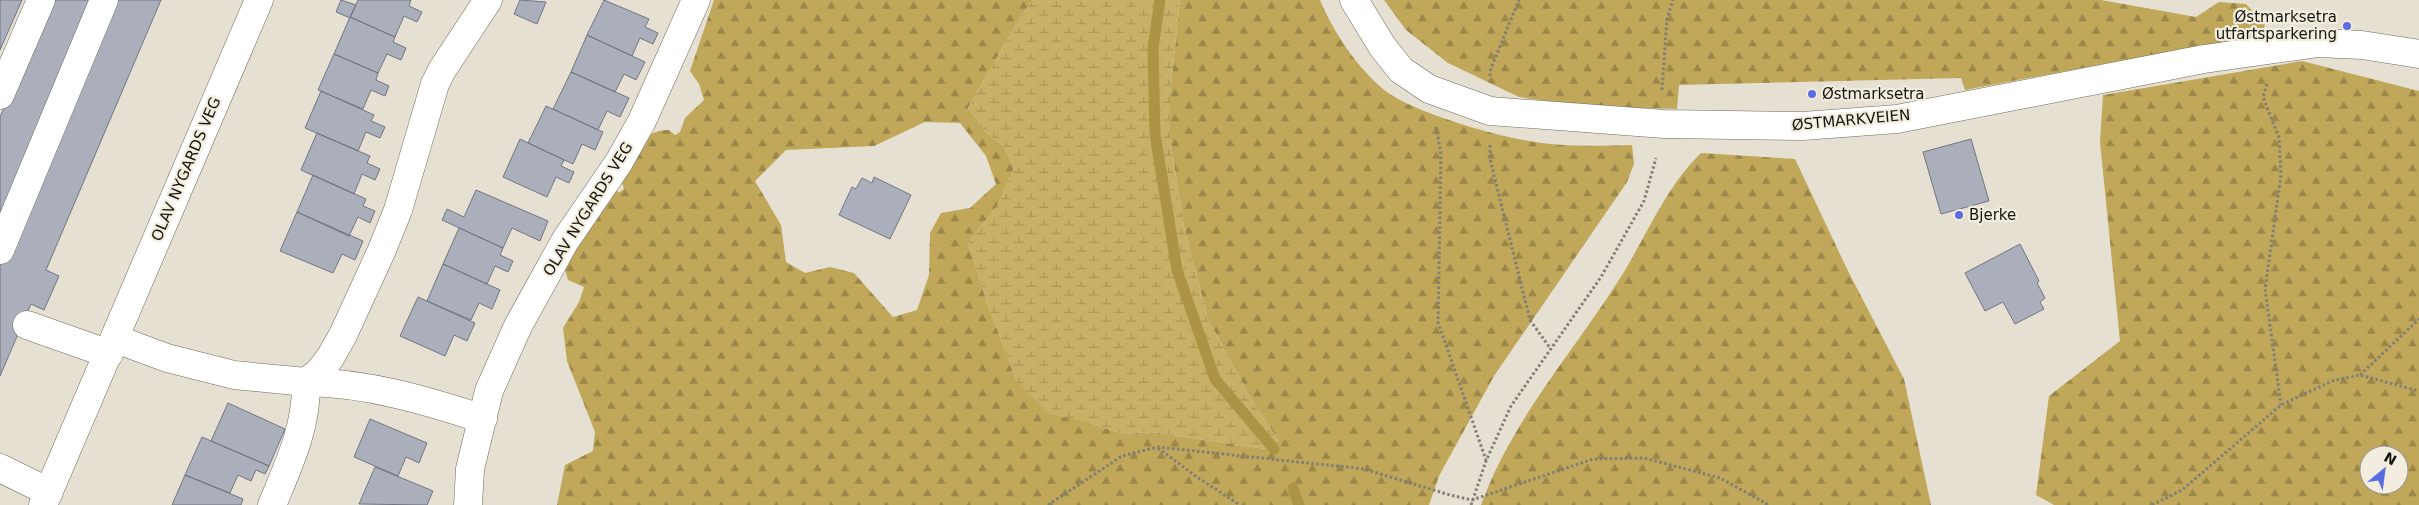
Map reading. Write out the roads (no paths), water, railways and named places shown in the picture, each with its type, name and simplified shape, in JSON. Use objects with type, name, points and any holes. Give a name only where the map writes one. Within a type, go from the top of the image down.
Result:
[{"type":"street","points":[[0,94],[41,0]]},
{"type":"street","points":[[0,250],[104,0]]},
{"type":"street","name":"OLAV NYGARDS VEG","points":[[46,498],[259,0]]},
{"type":"street","points":[[306,382],[319,372],[330,358],[343,335],[398,210],[435,84],[442,70],[488,0]]},
{"type":"street","name":"OLAV NYGARDS VEG","points":[[468,505],[470,469],[489,391],[518,326],[565,241],[619,162],[642,122],[696,0]]},
{"type":"street","name":"ØSTMARKVEIEN","points":[[1354,0],[1382,46],[1401,70],[1430,89],[1490,111],[1664,124],[1803,126],[1897,119],[2204,59],[2318,43],[2362,45],[2419,54]]},
{"type":"street","points":[[27,324],[234,374],[365,386],[483,419]]},
{"type":"street","points":[[272,505],[301,431],[305,413],[306,382]]},
{"type":"street","points":[[0,468],[46,498]]},
{"type":"waterway","points":[[1160,0],[1153,48],[1155,134],[1177,270],[1215,379],[1274,449]]},
{"type":"waterway","points":[[1293,488],[1299,505]]},
{"type":"place","name":"Østmarksetra utfartsparkering","points":[[2347,26]]},
{"type":"place","name":"Østmarksetra","points":[[1812,94]]},
{"type":"place","name":"Bjerke","points":[[1959,215]]}]
